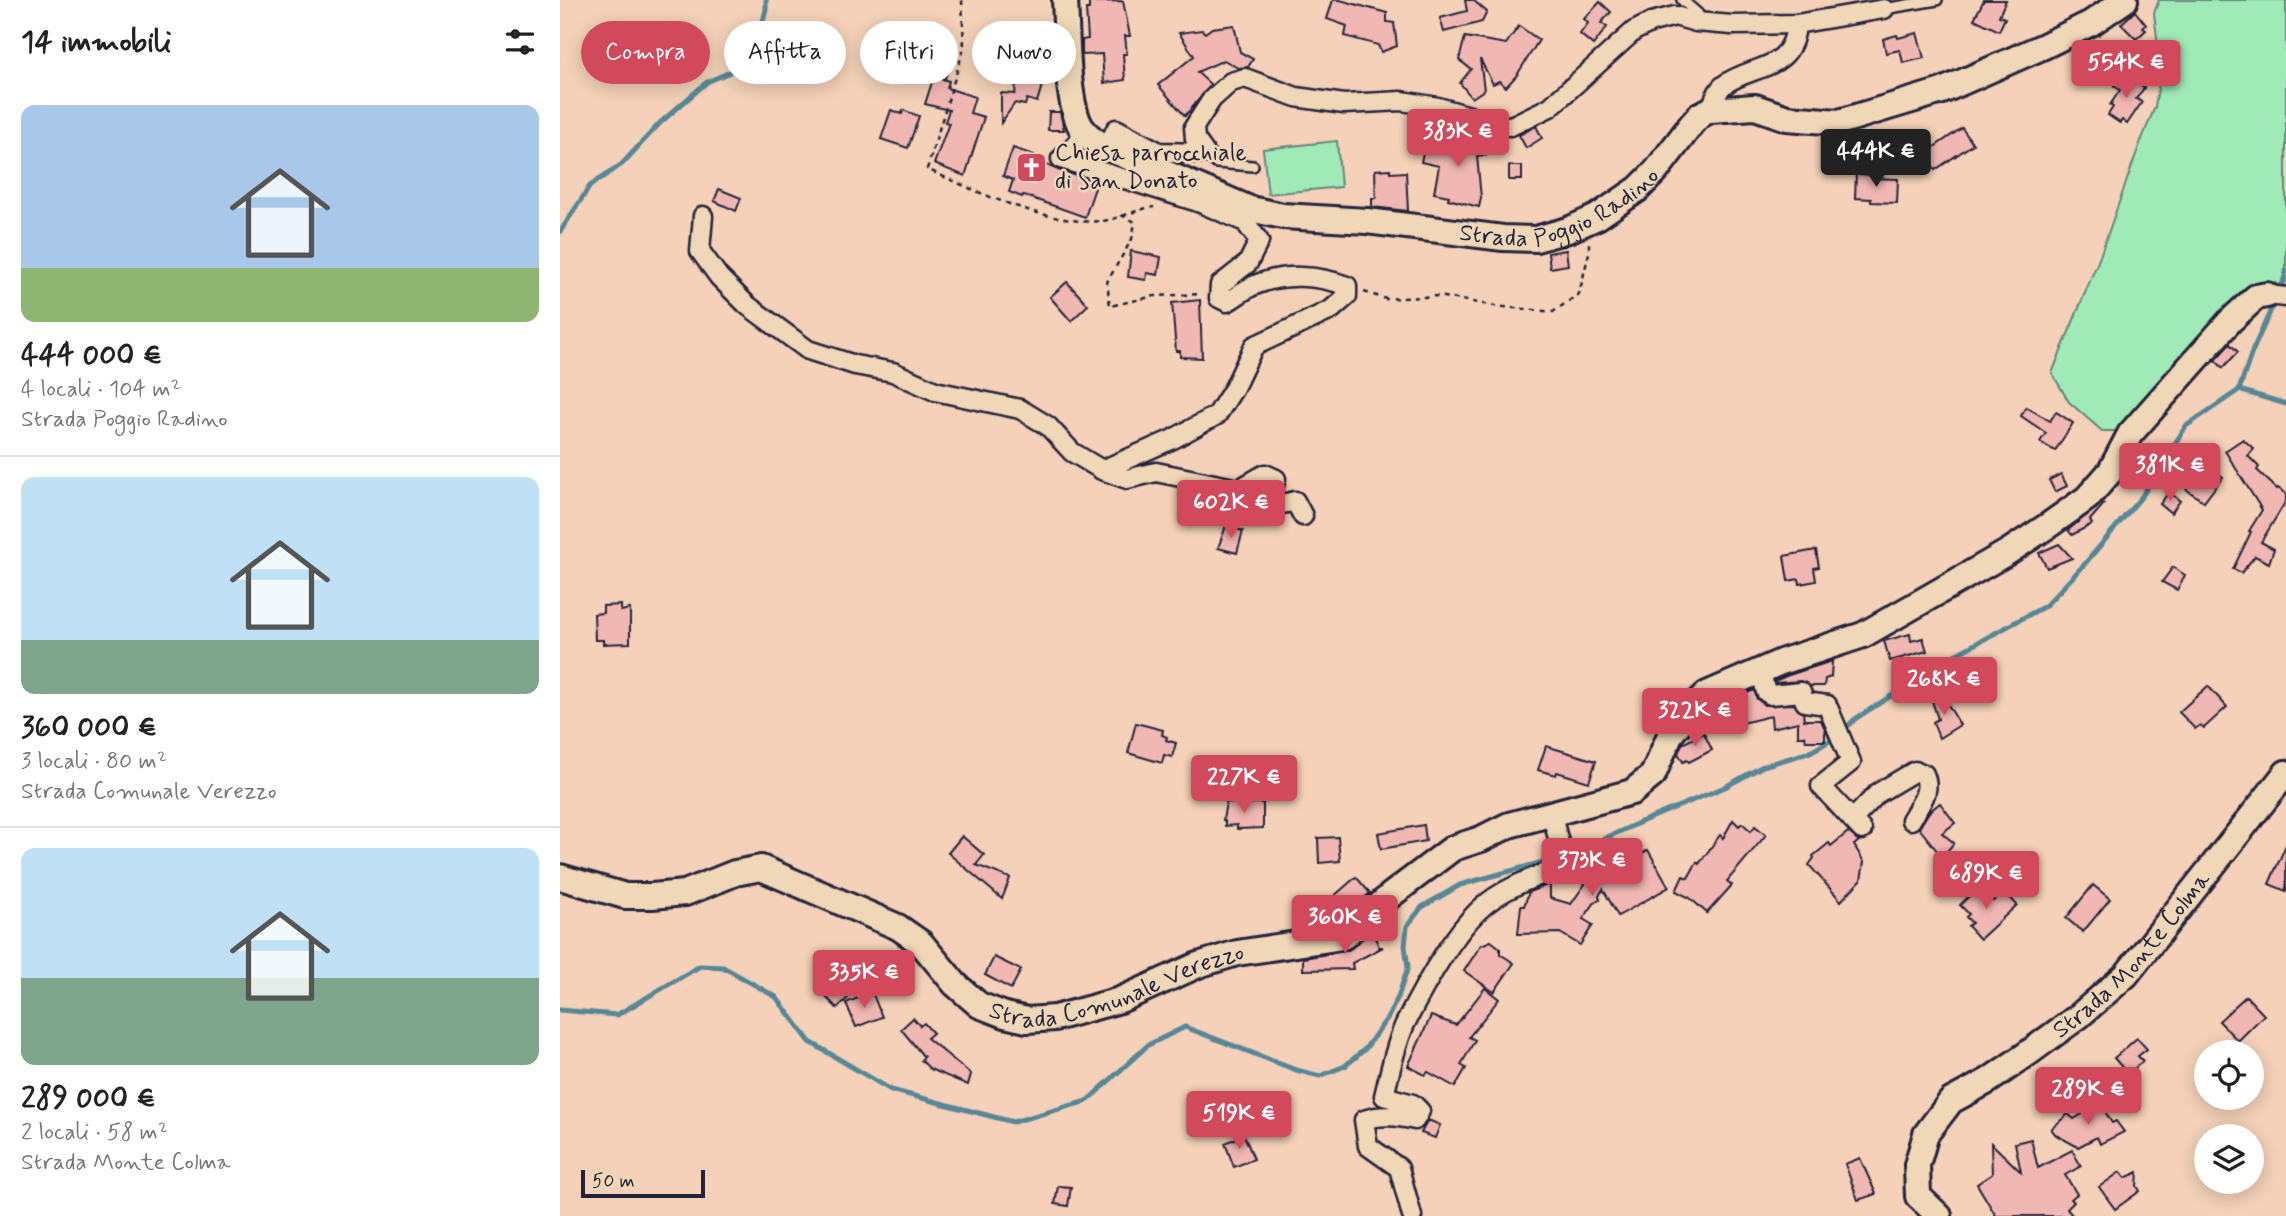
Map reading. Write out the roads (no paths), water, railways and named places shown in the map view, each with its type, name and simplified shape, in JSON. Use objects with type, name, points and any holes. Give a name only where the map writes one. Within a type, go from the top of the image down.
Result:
[{"type":"street","name":"Strada Poggio Radino","points":[[1065,0],[1076,114],[1080,125],[1091,138],[1205,197],[1283,216],[1367,221],[1503,238],[1536,239],[1588,221],[1638,190],[1691,125],[1700,115],[1710,110]]},
{"type":"street","points":[[1796,24],[1795,37],[1788,51],[1773,63],[1721,87],[1710,110],[1755,107],[1787,118],[1839,122],[1942,91],[2091,23],[2125,0]]},
{"type":"street","points":[[1205,153],[1195,139],[1194,127],[1212,99],[1231,82],[1245,78],[1296,97],[1343,104],[1402,101],[1450,110],[1489,125],[1511,126],[1550,107],[1634,31],[1652,22],[1675,16],[1696,22],[1732,25],[1796,24],[1888,4]]},
{"type":"street","points":[[1107,148],[1116,129],[1159,152],[1205,153]]},
{"type":"street","points":[[1079,141],[1061,159],[1205,197],[1245,222],[1259,241],[1248,263],[1220,285],[1219,299],[1227,302],[1256,285],[1295,276],[1347,286],[1347,296],[1331,310],[1254,345],[1234,388],[1217,415],[1173,439],[1102,470]]},
{"type":"street","points":[[703,216],[699,251],[719,277],[747,305],[808,350],[855,365],[893,372],[934,391],[1020,409],[1048,426],[1072,452],[1102,470],[1127,479],[1156,472],[1239,489],[1265,474],[1276,479],[1271,496],[1258,506],[1252,517],[1263,517],[1274,506],[1296,501],[1303,516]]},
{"type":"street","name":"Strada Comunale Verezzo","points":[[560,877],[625,896],[652,896],[685,893],[735,873],[761,868],[898,927],[921,943],[955,984],[979,1005],[1005,1015],[1037,1019],[1055,1018],[1120,1000],[1198,965],[1237,953],[1343,937],[1391,895],[1453,848],[1481,839],[1510,825],[1552,816],[1632,792],[1653,775],[1670,735],[1707,694],[1781,662],[1863,635],[2049,526],[2087,498],[2110,472],[2130,434],[2230,321],[2256,297],[2277,296]]},
{"type":"street","points":[[1752,674],[1762,676],[1766,692],[1772,695],[1801,692],[1805,702],[1827,705],[1851,762],[1821,786],[1857,825],[1878,793],[1915,771],[1924,774],[1928,783],[1927,794],[1911,820]]},
{"type":"street","name":"Strada Monte Colma","points":[[1939,1216],[1919,1196],[1917,1165],[1926,1134],[1951,1101],[2027,1054],[2079,1016],[2126,975],[2286,773]]},
{"type":"street","points":[[1412,1216],[1399,1168],[1368,1146],[1364,1120],[1376,1116],[1395,1116],[1415,1120],[1420,1111],[1413,1104],[1384,1096],[1405,1025],[1451,945],[1479,910],[1515,886],[1541,874],[1564,868],[1552,816]]},
{"type":"lane","points":[[1682,0],[1698,14],[1696,22]]},
{"type":"lane","points":[[1888,4],[1937,0]]},
{"type":"lane","points":[[1205,153],[1216,163],[1253,166]]},
{"type":"waterway","points":[[560,232],[590,186],[622,164],[660,123],[707,82],[730,72],[757,44],[766,0]]},
{"type":"waterway","points":[[2239,390],[2286,271]]},
{"type":"waterway","points":[[2239,390],[2286,404]]},
{"type":"waterway","points":[[1843,731],[1855,719],[1955,655],[2045,606],[2142,496],[2186,426],[2239,390]]},
{"type":"waterway","points":[[560,1010],[617,1015],[700,966],[723,967],[776,997],[810,1042],[891,1090],[1013,1122],[1087,1101],[1148,1045],[1185,1027],[1296,1070],[1320,1076],[1345,1066],[1365,1049],[1388,1017],[1408,967],[1405,946],[1407,926],[1422,907],[1460,885],[1568,855],[1725,787],[1763,766],[1810,752],[1835,738]]},
{"type":"place","name":"Chiesa parrocchiale di San Donato","points":[[1032,167]]}]
